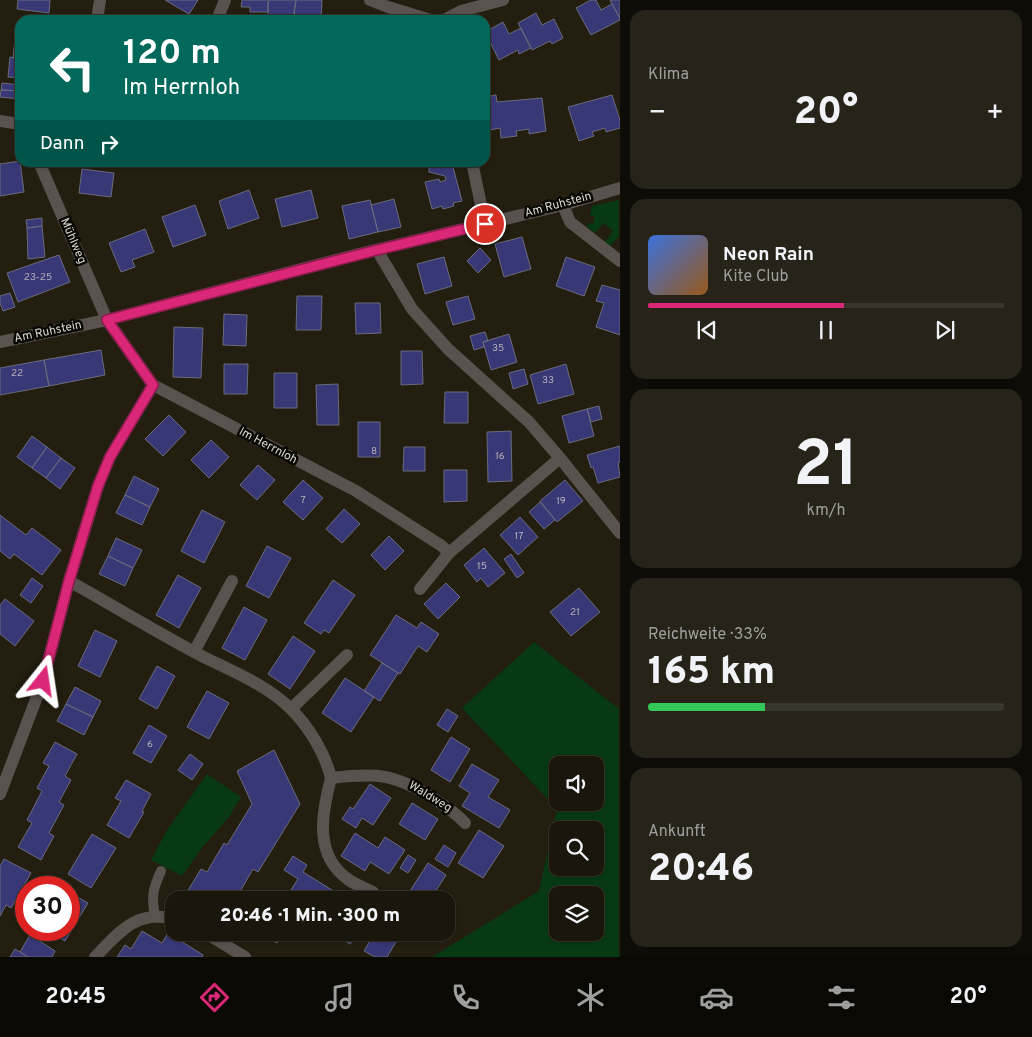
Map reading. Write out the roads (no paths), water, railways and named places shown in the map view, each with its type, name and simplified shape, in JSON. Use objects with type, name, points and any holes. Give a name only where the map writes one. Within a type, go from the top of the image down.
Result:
[{"type":"street","points":[[98,15],[100,0]]},
{"type":"street","points":[[219,15],[225,0]]},
{"type":"street","points":[[370,0],[414,15]]},
{"type":"street","points":[[453,15],[461,11],[502,0]]},
{"type":"street","points":[[0,121],[15,122]]},
{"type":"street","name":"Mühlweg","points":[[42,167],[107,320]]},
{"type":"street","points":[[473,167],[485,224]]},
{"type":"street","name":"Am Ruhstein","points":[[0,342],[107,320],[620,188]]},
{"type":"street","points":[[563,204],[570,222],[620,261]]},
{"type":"street","points":[[377,250],[412,309],[448,349],[529,422],[620,533]]},
{"type":"street","name":"Im Herrnloh","points":[[107,320],[153,385],[356,492],[442,546],[449,553]]},
{"type":"street","points":[[0,794],[43,681],[69,581],[98,486],[110,457],[153,385]]},
{"type":"street","points":[[420,589],[449,553],[560,458]]},
{"type":"street","points":[[69,581],[194,652],[267,690],[292,710],[311,735],[327,761],[331,778],[323,813],[323,840],[328,854],[338,872],[350,882],[371,891]]},
{"type":"street","points":[[194,652],[232,581]]},
{"type":"street","points":[[292,710],[347,655]]},
{"type":"street","name":"Waldweg","points":[[331,778],[378,776],[394,778],[410,784],[454,811],[465,823]]},
{"type":"street","points":[[95,957],[129,924],[155,916],[165,918]]},
{"type":"street","points":[[219,941],[245,957]]},
{"type":"lane","points":[[155,916],[153,889],[161,871]]}]
